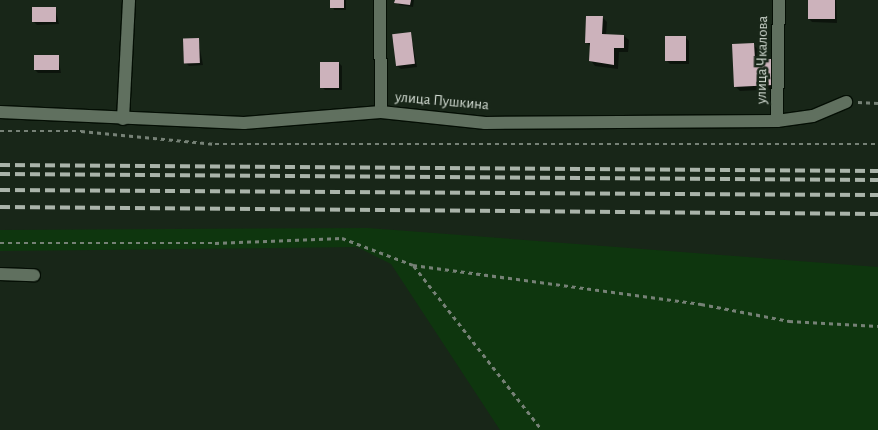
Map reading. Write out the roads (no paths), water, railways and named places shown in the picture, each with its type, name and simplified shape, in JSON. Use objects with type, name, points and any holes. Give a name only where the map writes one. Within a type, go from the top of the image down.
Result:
[{"type":"street","points":[[123,119],[129,0]]},
{"type":"street","points":[[380,0],[381,112]]},
{"type":"street","name":"улица Чкалова","points":[[777,121],[779,0]]},
{"type":"street","name":"улица Пушкина","points":[[0,112],[244,123],[381,112],[485,123],[777,121],[813,116],[846,102]]},
{"type":"street","points":[[0,274],[34,274]]},
{"type":"railway","points":[[0,165],[878,171]]},
{"type":"railway","points":[[0,174],[878,180]]},
{"type":"railway","points":[[0,190],[878,195]]},
{"type":"railway","points":[[0,207],[878,214]]}]
